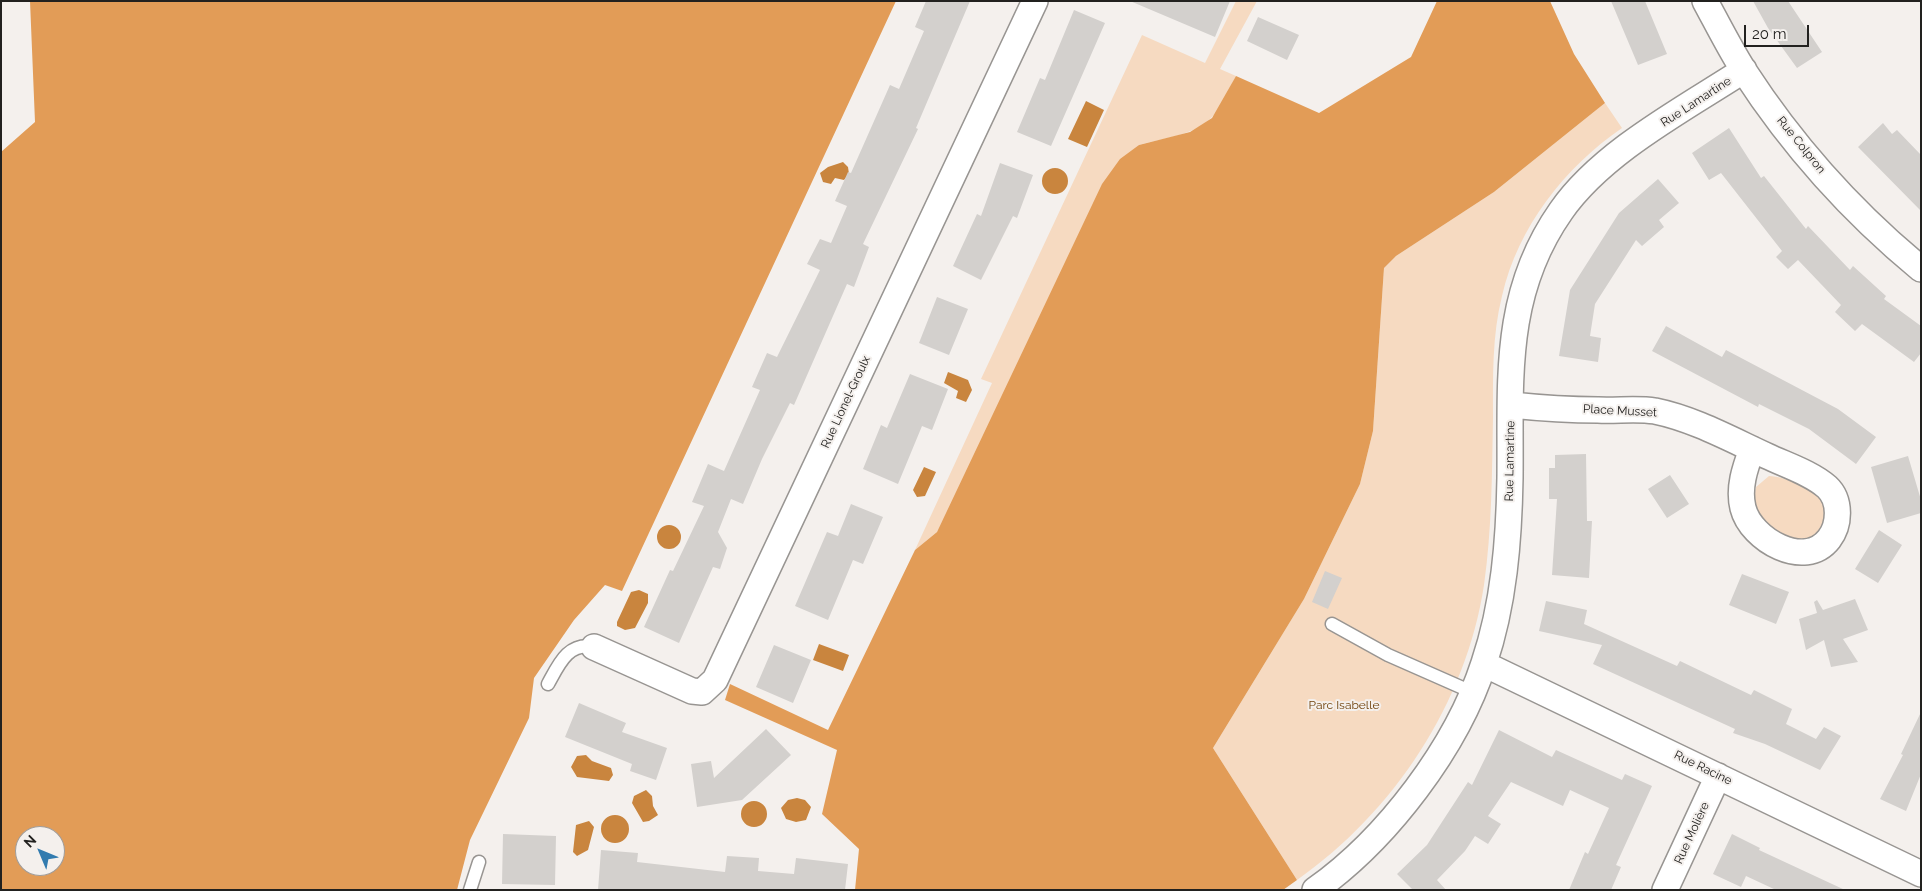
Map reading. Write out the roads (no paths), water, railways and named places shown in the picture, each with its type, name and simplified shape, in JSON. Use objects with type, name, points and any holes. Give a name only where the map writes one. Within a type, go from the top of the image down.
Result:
[{"type":"street","name":"Rue Lionel-Groulx","points":[[594,647],[692,691],[705,690],[715,680],[1035,1]]},
{"type":"street","name":"Rue Colpron","points":[[1705,1],[1744,70],[1804,152],[1863,216],[1921,269]]},
{"type":"street","name":"Rue Lamartine","points":[[1315,890],[1355,858],[1396,814],[1435,762],[1472,692],[1484,664],[1499,603],[1505,566],[1509,503],[1512,349],[1520,297],[1539,248],[1561,210],[1578,190],[1618,154],[1744,70]]},
{"type":"street","name":"Place Musset","points":[[1511,405],[1589,410],[1653,411],[1692,422],[1752,449]]},
{"type":"street","name":"Rue Racine","points":[[1484,664],[1921,874]]},
{"type":"street","name":"Rue Molière","points":[[1664,890],[1718,776]]},
{"type":"lane","points":[[1332,624],[1388,655],[1472,692]]},
{"type":"lane","points":[[548,684],[567,652],[577,647],[594,647]]},
{"type":"lane","points":[[470,890],[478,862]]},
{"type":"park label","name":"Parc Isabelle","points":[[1344,705]]}]
